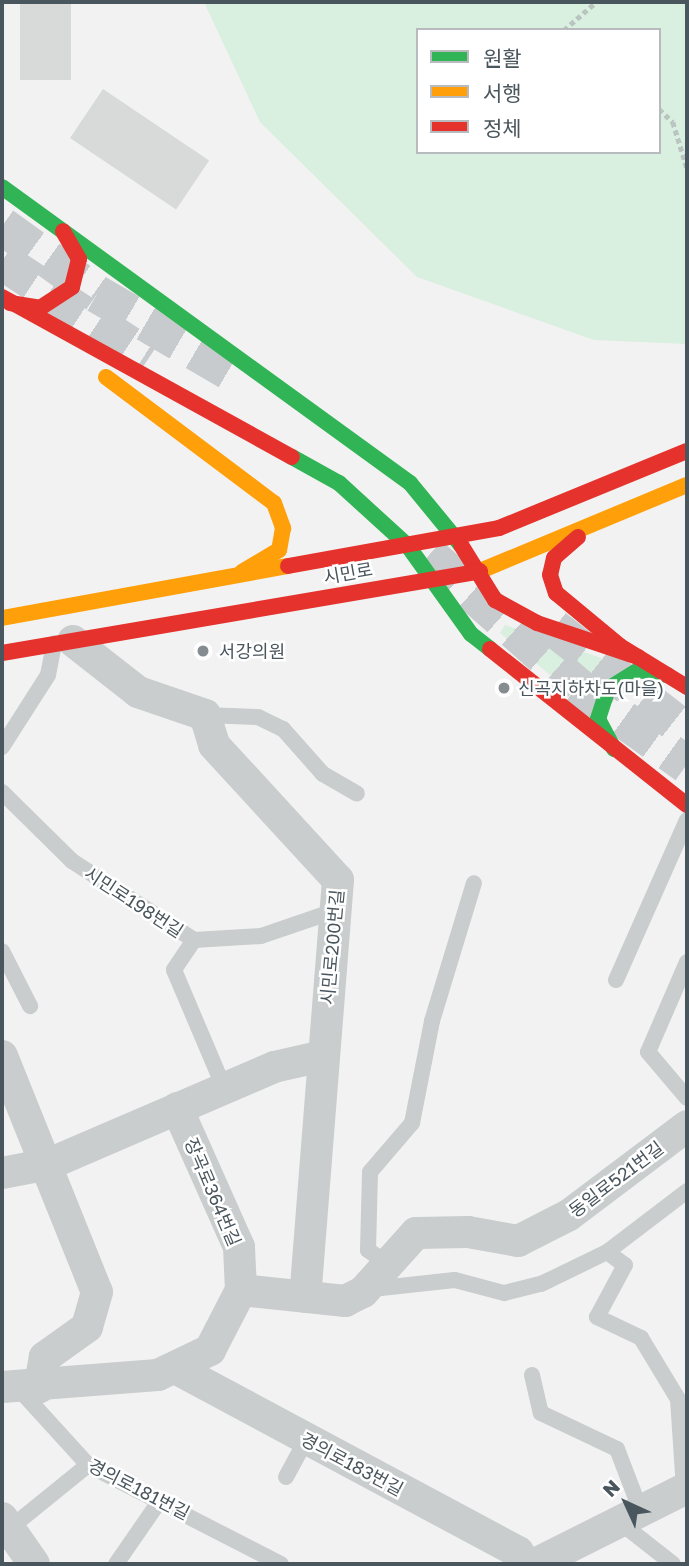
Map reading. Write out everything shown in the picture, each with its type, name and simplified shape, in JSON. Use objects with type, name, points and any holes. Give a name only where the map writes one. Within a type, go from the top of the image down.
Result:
[{"type":"street","points":[[2,187],[382,460],[430,503],[454,537],[472,572],[516,613],[638,657]]},
{"type":"street","points":[[6,300],[40,308],[72,286],[79,259],[63,231]]},
{"type":"street","points":[[6,300],[310,465],[408,545],[471,634],[687,804]]},
{"type":"street","points":[[6,300],[274,503],[283,537],[275,555],[197,587]]},
{"type":"street","name":"시민로","points":[[2,618],[197,587],[454,537],[524,520],[687,451]]},
{"type":"street","name":"시민로","points":[[2,653],[512,563],[687,485]]},
{"type":"street","points":[[595,528],[558,552],[550,582],[572,610],[638,657],[687,687]]},
{"type":"street","points":[[63,643],[138,692],[205,715]]},
{"type":"street","points":[[614,749],[598,719],[608,690],[639,670],[668,675]]},
{"type":"street","name":"시민로200번길","points":[[205,715],[214,745],[338,880],[305,1297]]},
{"type":"street","points":[[2,1056],[50,1164],[97,1292],[87,1327],[45,1357],[19,1388],[2,1360]]},
{"type":"street","points":[[2,1173],[50,1164],[224,1088],[324,1056]]},
{"type":"street","name":"장곡로364번길","points":[[19,1388],[106,1384],[175,1368],[210,1350],[241,1290],[239,1247],[177,1108]]},
{"type":"street","name":"동일로521번길","points":[[363,1292],[416,1233],[468,1232],[518,1241],[569,1215],[687,1126]]},
{"type":"street","points":[[241,1290],[345,1301],[363,1292]]},
{"type":"street","name":"경의로183번길","points":[[175,1368],[518,1552],[526,1564]]},
{"type":"street","points":[[535,1564],[628,1514],[686,1489]]},
{"type":"street","points":[[6,1523],[34,1564]]},
{"type":"lane","points":[[2,747],[48,675],[63,643]]},
{"type":"lane","points":[[205,715],[258,717],[283,729],[323,774],[357,794]]},
{"type":"lane","name":"시민로198번길","points":[[2,792],[72,861],[194,940],[261,936],[334,911]]},
{"type":"lane","points":[[616,980],[687,820]]},
{"type":"lane","points":[[387,1263],[368,1250],[370,1172],[411,1123],[432,1021],[474,883]]},
{"type":"lane","points":[[194,940],[174,970],[224,1088]]},
{"type":"lane","points":[[2,951],[30,1006]]},
{"type":"lane","points":[[687,962],[648,1052],[687,1098]]},
{"type":"lane","points":[[363,1292],[384,1283],[455,1280],[504,1293],[541,1284],[607,1252],[687,1191]]},
{"type":"lane","points":[[607,1252],[625,1265],[597,1317],[641,1338],[678,1399],[686,1489]]},
{"type":"lane","points":[[532,1375],[541,1413],[617,1449],[628,1514],[673,1564]]},
{"type":"lane","name":"경의로181번길","points":[[19,1388],[88,1465],[161,1499],[281,1564]]},
{"type":"lane","points":[[286,1477],[306,1440]]},
{"type":"lane","points":[[6,1523],[88,1465]]},
{"type":"lane","points":[[116,1564],[161,1499]]},
{"type":"path","points":[[566,28],[596,2]]},
{"type":"path","points":[[661,111],[674,122],[687,168]]},
{"type":"green space","points":[[204,2],[687,2],[687,344],[594,340],[417,277],[260,122]]},
{"type":"green space","points":[[505,625],[616,663],[586,705],[500,633]]},
{"type":"building","points":[[20,2],[71,2],[71,80],[20,80]]},
{"type":"building","points":[[103,89],[209,161],[176,209],[70,138]]},
{"type":"tunnel","points":[[2,226],[97,294],[239,377]]},
{"type":"tunnel","points":[[2,261],[149,358]]},
{"type":"tunnel","points":[[429,555],[577,686],[687,765]]},
{"type":"tunnel","points":[[554,628],[687,732]]},
{"type":"traffic: fast","points":[[2,187],[410,483],[461,545]]},
{"type":"traffic: fast","points":[[292,457],[339,483],[408,546],[471,634],[490,649]]},
{"type":"traffic: fast","points":[[614,749],[598,719],[608,689],[639,670],[668,675]]},
{"type":"traffic: slow","points":[[106,377],[274,503],[283,528],[279,550],[242,572]]},
{"type":"traffic: slow","points":[[480,571],[687,485]]},
{"type":"traffic: slow","points":[[2,618],[288,566]]},
{"type":"traffic: jam","points":[[10,303],[40,308],[72,287],[79,259],[63,231]]},
{"type":"traffic: jam","points":[[2,297],[292,457]]},
{"type":"traffic: jam","points":[[288,566],[499,528],[687,451]]},
{"type":"traffic: jam","points":[[578,537],[554,558],[550,575],[556,593],[620,646],[687,687]]},
{"type":"traffic: jam","points":[[461,545],[495,600],[537,623],[638,657]]},
{"type":"traffic: jam","points":[[2,653],[480,571]]},
{"type":"traffic: jam","points":[[490,649],[687,805]]},
{"type":"place","name":"서강의원","points":[[203,651]]},
{"type":"place","name":"신곡지하차도(마을)","points":[[504,688]]}]
